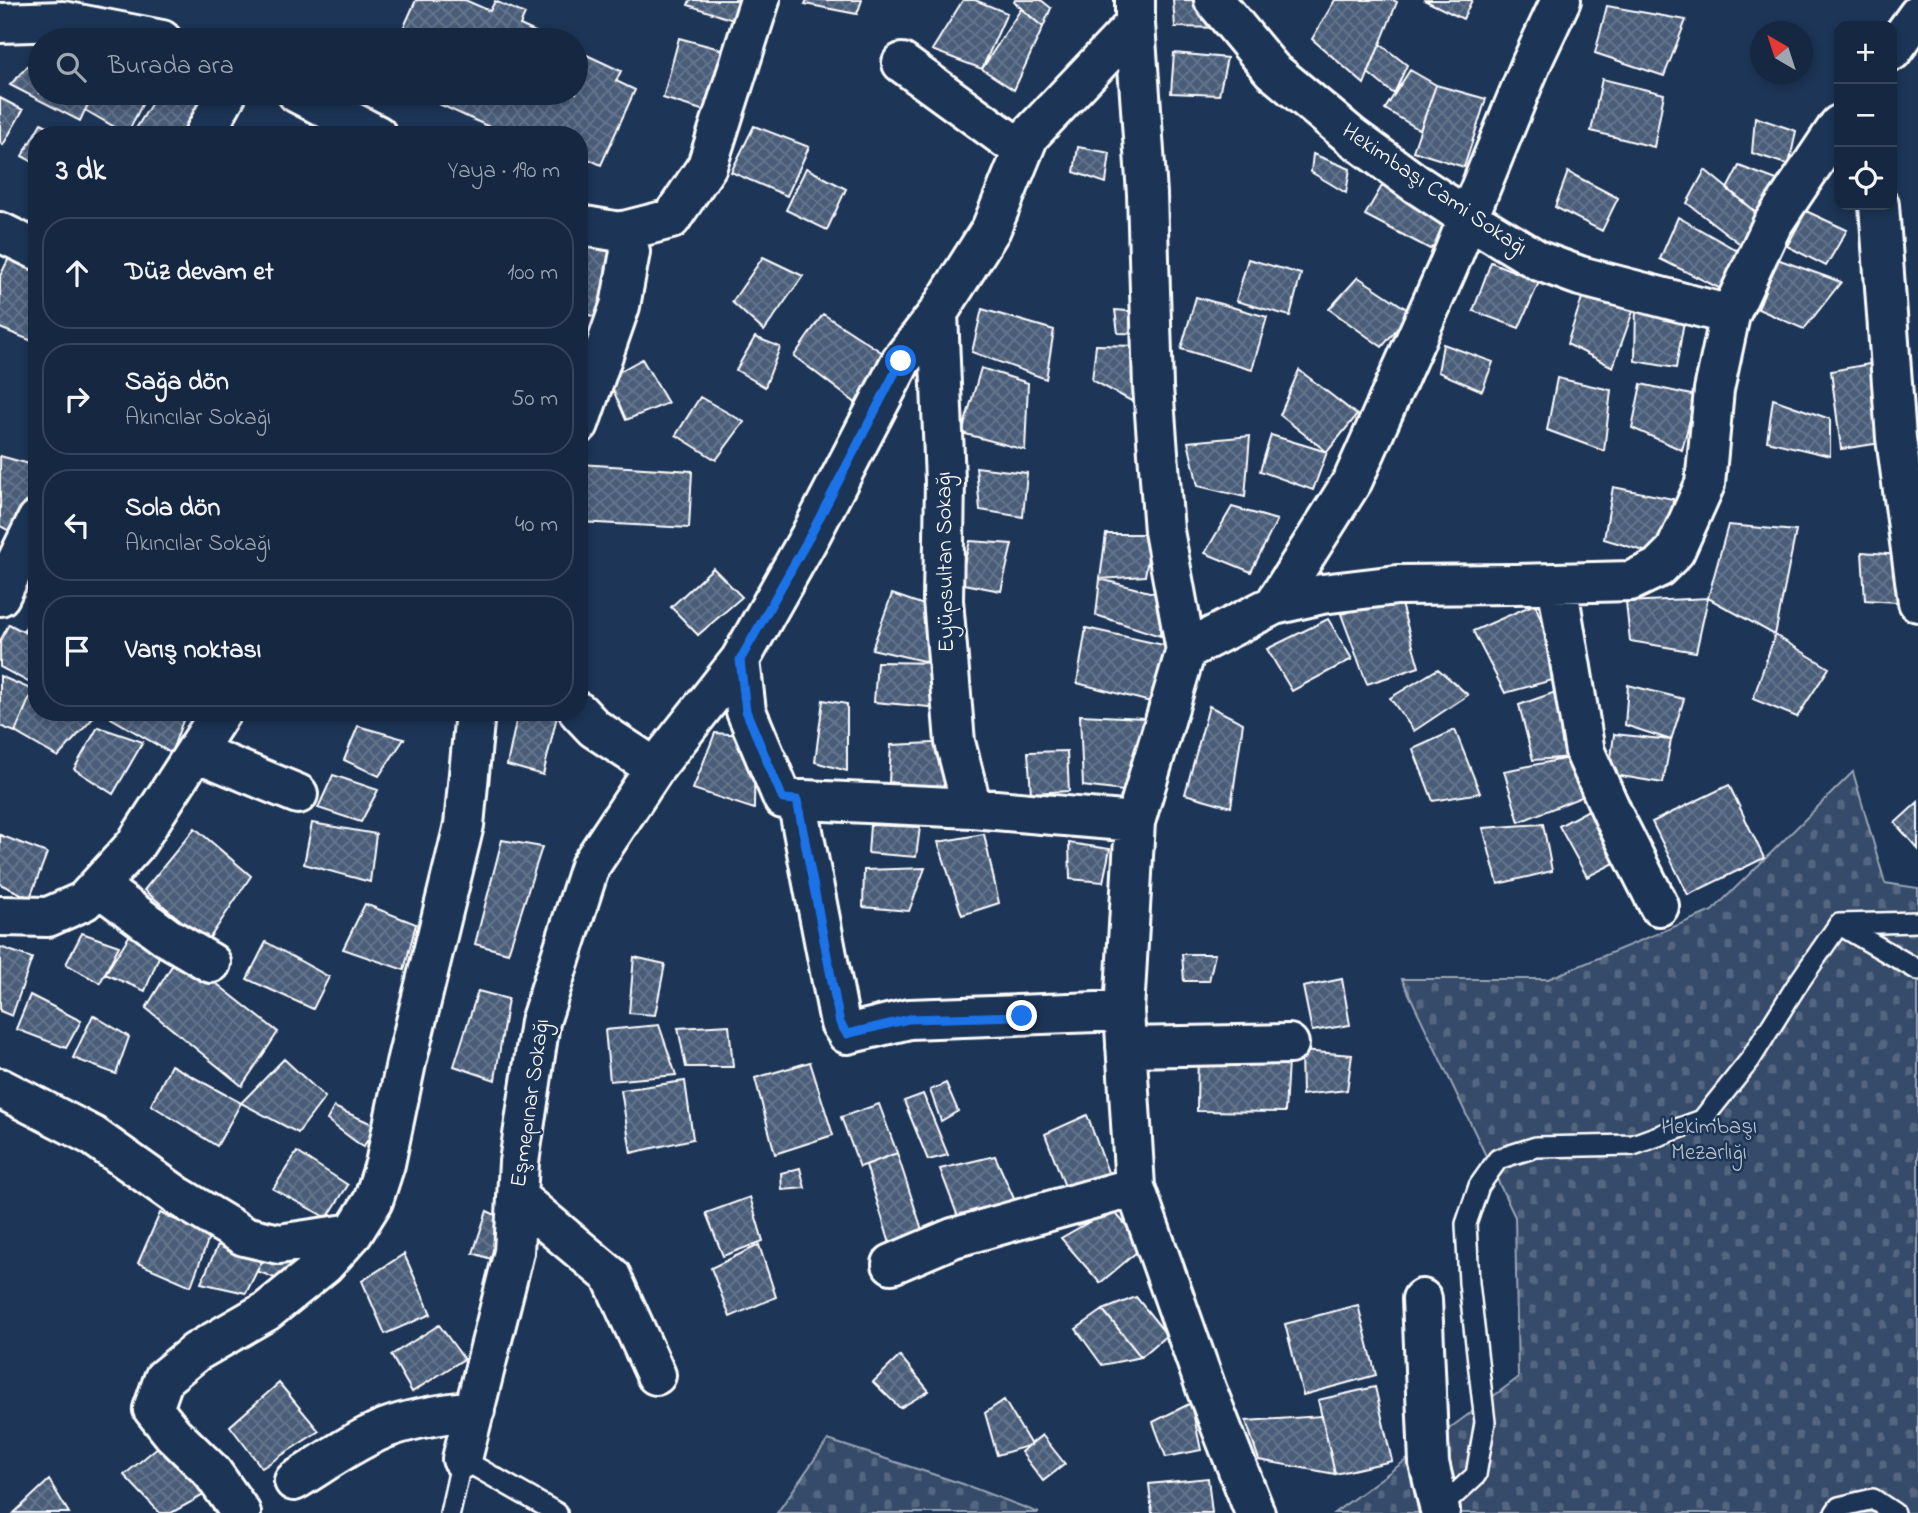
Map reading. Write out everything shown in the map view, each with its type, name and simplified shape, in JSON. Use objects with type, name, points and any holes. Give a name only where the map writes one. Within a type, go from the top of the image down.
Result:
[{"type":"street","points":[[588,227],[620,232],[671,219],[707,166],[760,0]]},
{"type":"street","name":"Hekimbaşı Cami Sokağı","points":[[1214,0],[1272,70],[1350,136],[1468,218],[1539,261],[1580,276],[1730,315]]},
{"type":"street","points":[[1274,605],[1353,480],[1561,0]]},
{"type":"street","points":[[1135,12],[1147,194],[1153,387],[1164,531],[1186,650],[1135,822],[1125,1029],[1135,1187],[1207,1391],[1255,1513]]},
{"type":"street","name":"Eşmepınar Sokağı","points":[[462,1459],[514,1252],[519,1162],[540,1022],[590,866],[655,768],[740,660],[810,536],[901,361],[938,313],[991,229],[1029,136],[1135,12]]},
{"type":"street","points":[[1897,44],[1918,15]]},
{"type":"street","points":[[0,23],[63,21],[99,28]]},
{"type":"street","points":[[902,63],[1023,151]]},
{"type":"street","points":[[209,126],[220,105]]},
{"type":"street","points":[[320,105],[360,126]]},
{"type":"street","points":[[1186,650],[1274,605],[1322,594],[1396,585],[1631,581],[1658,568],[1675,551],[1705,484],[1714,390],[1730,315],[1772,225],[1834,132]]},
{"type":"street","points":[[1880,210],[1907,437],[1918,601]]},
{"type":"street","points":[[588,398],[620,306],[630,252],[626,231]]},
{"type":"street","points":[[0,232],[28,246]]},
{"type":"street","name":"Eyüpsultan Sokağı","points":[[938,313],[944,481],[943,600],[955,742],[972,808]]},
{"type":"street","points":[[0,596],[28,538]]},
{"type":"street","points":[[1557,583],[1585,752],[1659,906]]},
{"type":"street","points":[[740,660],[746,711],[783,799],[972,808],[1135,822]]},
{"type":"street","points":[[0,916],[48,917],[84,901],[135,845],[216,721]]},
{"type":"street","points":[[241,1513],[212,1472],[173,1434],[153,1409],[164,1378],[196,1352],[267,1311],[324,1265],[353,1233],[373,1200],[385,1164],[406,1062],[464,825],[474,721]]},
{"type":"street","points":[[587,721],[655,768]]},
{"type":"street","points":[[196,752],[298,794]]},
{"type":"street","points":[[797,800],[840,1023],[847,1034],[909,1019],[1125,1029],[1289,1044]]},
{"type":"street","points":[[98,886],[166,937],[211,962]]},
{"type":"street","points":[[0,1088],[93,1136],[176,1195],[244,1237],[279,1244],[353,1233]]},
{"type":"street","points":[[892,1264],[953,1238],[1135,1187]]},
{"type":"street","points":[[517,1197],[611,1276],[656,1375]]},
{"type":"street","points":[[1422,1299],[1429,1463],[1437,1512]]},
{"type":"street","points":[[294,1481],[392,1426],[441,1414],[475,1410]]},
{"type":"lane","points":[[1839,924],[1918,922]]},
{"type":"lane","points":[[1839,924],[1918,970]]},
{"type":"lane","points":[[1437,1512],[1476,1475],[1485,1422],[1469,1283],[1466,1224],[1479,1186],[1498,1159],[1536,1147],[1633,1145],[1702,1120],[1750,1060],[1839,924]]},
{"type":"lane","points":[[450,1513],[462,1459],[557,1513]]},
{"type":"lane","points":[[1835,1513],[1839,1507],[1862,1507],[1873,1499],[1894,1513]]},
{"type":"green space","name":"Hekimbaşı Mezarlığı","points":[[1853,772],[1885,883],[1918,888],[1918,1513],[1334,1513],[1518,1378],[1515,1217],[1402,979],[1548,979],[1712,911]]},
{"type":"green space","points":[[828,1440],[963,1484],[1039,1513],[777,1513]]},
{"type":"building","points":[[416,0],[465,0],[490,11],[495,1],[525,14],[520,25],[527,28],[403,28]]},
{"type":"building","points":[[690,0],[757,0],[751,26],[688,5]]},
{"type":"building","points":[[807,0],[862,0],[857,14],[805,4]]},
{"type":"building","points":[[963,0],[975,0],[1007,13],[982,69],[932,50]]},
{"type":"building","points":[[1041,0],[1051,8],[1043,27],[1014,2]]},
{"type":"building","points":[[1173,0],[1210,0],[1225,28],[1175,27]]},
{"type":"building","points":[[1335,0],[1397,2],[1364,84],[1312,39]]},
{"type":"building","points":[[1424,0],[1472,0],[1463,19]]},
{"type":"building","points":[[1607,6],[1686,20],[1664,76],[1595,53]]},
{"type":"building","points":[[1021,9],[1043,27],[1014,90],[982,69]]},
{"type":"building","points":[[679,38],[727,51],[708,112],[663,98]]},
{"type":"building","points":[[1380,44],[1407,65],[1394,94],[1368,73]]},
{"type":"building","points":[[1174,53],[1227,58],[1219,95],[1171,93]]},
{"type":"building","points":[[588,56],[621,71],[616,81],[635,90],[601,165],[588,159],[588,126],[487,126],[441,105],[588,105]]},
{"type":"building","points":[[28,66],[28,94],[10,85]]},
{"type":"building","points":[[1410,70],[1436,85],[1420,130],[1385,109]]},
{"type":"building","points":[[1602,79],[1664,94],[1654,147],[1591,131]]},
{"type":"building","points":[[1436,85],[1486,99],[1464,167],[1413,151]]},
{"type":"building","points":[[0,98],[23,110],[3,145],[0,143]]},
{"type":"building","points":[[49,105],[87,105],[80,121]]},
{"type":"building","points":[[88,105],[142,105],[131,126],[113,126],[85,110]]},
{"type":"building","points":[[151,105],[204,105],[198,126],[138,126]]},
{"type":"building","points":[[1755,117],[1796,131],[1789,165],[1752,153]]},
{"type":"building","points":[[754,126],[809,147],[787,196],[731,172]]},
{"type":"building","points":[[28,146],[28,159],[22,156]]},
{"type":"building","points":[[1078,147],[1110,153],[1106,183],[1074,172]]},
{"type":"building","points":[[1313,154],[1350,169],[1346,193],[1311,172]]},
{"type":"building","points":[[1739,166],[1782,182],[1759,215],[1727,189]]},
{"type":"building","points":[[1393,167],[1449,232],[1430,249],[1365,215]]},
{"type":"building","points":[[806,168],[846,189],[827,230],[786,210]]},
{"type":"building","points":[[1705,170],[1772,225],[1757,257],[1687,203]]},
{"type":"building","points":[[1568,172],[1618,198],[1602,231],[1555,207]]},
{"type":"building","points":[[1806,211],[1847,230],[1826,266],[1787,246]]},
{"type":"building","points":[[1678,217],[1743,254],[1723,290],[1660,259]]},
{"type":"building","points":[[588,243],[630,252],[606,320],[588,315]]},
{"type":"building","points":[[13,250],[28,254],[28,339],[0,328],[0,276]]},
{"type":"building","points":[[763,257],[803,276],[764,331],[732,302]]},
{"type":"building","points":[[1248,259],[1301,274],[1290,316],[1236,301]]},
{"type":"building","points":[[1777,259],[1841,282],[1804,329],[1758,309]]},
{"type":"building","points":[[1491,262],[1539,282],[1519,328],[1473,311]]},
{"type":"building","points":[[1358,277],[1411,312],[1382,347],[1329,309]]},
{"type":"building","points":[[1196,297],[1267,317],[1252,370],[1181,349]]},
{"type":"building","points":[[1582,298],[1636,303],[1613,367],[1567,344]]},
{"type":"building","points":[[1636,303],[1687,304],[1676,368],[1635,361]]},
{"type":"building","points":[[982,309],[1054,330],[1046,379],[972,352]]},
{"type":"building","points":[[1115,310],[1140,312],[1152,334],[1118,333]]},
{"type":"building","points":[[823,314],[889,357],[857,404],[794,356]]},
{"type":"building","points":[[755,337],[780,347],[765,387],[736,370]]},
{"type":"building","points":[[1443,344],[1493,362],[1482,391],[1438,372]]},
{"type":"building","points":[[1096,345],[1139,346],[1139,405],[1092,380]]},
{"type":"building","points":[[642,359],[668,403],[626,420],[608,378]]},
{"type":"building","points":[[1875,363],[1888,442],[1841,449],[1831,371]]},
{"type":"building","points":[[981,368],[1028,383],[1025,450],[962,433]]},
{"type":"building","points":[[1299,370],[1357,415],[1327,452],[1280,415]]},
{"type":"building","points":[[1557,378],[1611,390],[1604,451],[1547,430]]},
{"type":"building","points":[[1641,384],[1696,396],[1682,450],[1632,428]]},
{"type":"building","points":[[700,397],[744,422],[716,460],[676,435]]},
{"type":"building","points":[[1773,399],[1830,419],[1830,456],[1767,441]]},
{"type":"building","points":[[1271,435],[1327,452],[1313,490],[1260,471]]},
{"type":"building","points":[[1250,436],[1245,497],[1198,486],[1188,442]]},
{"type":"building","points":[[0,456],[28,464],[28,522],[19,536],[0,526]]},
{"type":"building","points":[[588,465],[692,471],[689,528],[588,522]]},
{"type":"building","points":[[976,467],[1027,473],[1023,517],[980,510]]},
{"type":"building","points":[[1613,487],[1673,499],[1667,558],[1604,539]]},
{"type":"building","points":[[1232,507],[1277,520],[1251,572],[1205,553]]},
{"type":"building","points":[[1728,525],[1796,531],[1775,635],[1708,598]]},
{"type":"building","points":[[1106,534],[1152,534],[1145,576],[1100,579]]},
{"type":"building","points":[[970,541],[1012,544],[1001,591],[959,583]]},
{"type":"building","points":[[1862,552],[1912,556],[1913,603],[1865,600]]},
{"type":"building","points":[[713,568],[742,597],[698,635],[671,607]]},
{"type":"building","points":[[1100,579],[1161,595],[1160,636],[1096,615]]},
{"type":"building","points":[[892,594],[927,606],[932,663],[872,649]]},
{"type":"building","points":[[1399,597],[1419,667],[1367,684],[1341,614]]},
{"type":"building","points":[[1708,598],[1696,652],[1630,641],[1626,602]]},
{"type":"building","points":[[1535,604],[1563,677],[1505,693],[1473,631]]},
{"type":"building","points":[[1328,619],[1352,659],[1292,691],[1267,649]]},
{"type":"building","points":[[9,624],[28,634],[28,682],[0,667],[0,641]]},
{"type":"building","points":[[1086,628],[1186,650],[1170,707],[1077,683]]},
{"type":"building","points":[[1775,635],[1829,668],[1797,717],[1753,699]]},
{"type":"building","points":[[877,662],[948,663],[952,709],[874,702]]},
{"type":"building","points":[[1438,669],[1468,695],[1414,731],[1390,698]]},
{"type":"building","points":[[0,676],[28,688],[28,702],[15,732],[0,726]]},
{"type":"building","points":[[1628,685],[1684,699],[1671,740],[1625,725]]},
{"type":"building","points":[[1564,689],[1574,757],[1533,760],[1519,705]]},
{"type":"building","points":[[823,700],[847,704],[847,771],[815,762]]},
{"type":"building","points":[[28,702],[28,721],[90,721],[58,757],[15,732]]},
{"type":"building","points":[[1209,706],[1243,723],[1231,807],[1185,794]]},
{"type":"building","points":[[1080,715],[1144,718],[1131,792],[1083,786]]},
{"type":"building","points":[[116,721],[183,721],[171,753]]},
{"type":"building","points":[[516,721],[556,721],[543,775],[507,765]]},
{"type":"building","points":[[358,726],[404,739],[379,776],[344,760]]},
{"type":"building","points":[[98,727],[143,742],[113,794],[74,769]]},
{"type":"building","points":[[1455,730],[1480,793],[1433,801],[1413,749]]},
{"type":"building","points":[[715,733],[755,736],[754,809],[693,789]]},
{"type":"building","points":[[1614,734],[1671,740],[1663,783],[1609,774]]},
{"type":"building","points":[[955,742],[945,789],[889,782],[891,745]]},
{"type":"building","points":[[1067,751],[1069,791],[1031,793],[1028,752]]},
{"type":"building","points":[[1574,757],[1589,794],[1519,822],[1504,771]]},
{"type":"building","points":[[333,775],[378,790],[361,822],[318,808]]},
{"type":"building","points":[[1729,785],[1764,858],[1688,895],[1652,822]]},
{"type":"building","points":[[1918,802],[1918,849],[1895,823]]},
{"type":"building","points":[[1594,807],[1624,858],[1587,877],[1559,826]]},
{"type":"building","points":[[312,823],[376,834],[370,882],[304,864]]},
{"type":"building","points":[[1543,824],[1552,871],[1498,884],[1483,828]]},
{"type":"building","points":[[870,825],[920,827],[916,857],[868,853]]},
{"type":"building","points":[[195,828],[251,876],[207,942],[144,890]]},
{"type":"building","points":[[984,834],[999,903],[962,915],[938,842]]},
{"type":"building","points":[[0,835],[47,853],[30,898],[0,884]]},
{"type":"building","points":[[502,840],[542,847],[508,953],[475,944]]},
{"type":"building","points":[[1069,843],[1110,849],[1103,882],[1070,879]]},
{"type":"building","points":[[925,868],[909,911],[863,907],[864,870]]},
{"type":"building","points":[[365,904],[416,924],[404,970],[343,949]]},
{"type":"building","points":[[133,930],[167,937],[145,991],[105,974]]},
{"type":"building","points":[[82,933],[119,946],[100,983],[66,964]]},
{"type":"building","points":[[266,942],[329,977],[313,1009],[247,979]]},
{"type":"building","points":[[0,947],[32,958],[12,1016],[0,1011]]},
{"type":"building","points":[[179,954],[278,1032],[242,1086],[146,1008]]},
{"type":"building","points":[[1182,954],[1215,954],[1209,981],[1184,981]]},
{"type":"building","points":[[634,957],[665,964],[655,1015],[629,1013]]},
{"type":"building","points":[[1342,979],[1350,1025],[1312,1031],[1303,987]]},
{"type":"building","points":[[478,991],[508,999],[495,1080],[454,1066]]},
{"type":"building","points":[[30,995],[81,1021],[66,1048],[16,1029]]},
{"type":"building","points":[[93,1015],[129,1037],[116,1074],[73,1058]]},
{"type":"building","points":[[659,1025],[676,1075],[610,1081],[605,1030]]},
{"type":"building","points":[[729,1025],[733,1067],[686,1067],[678,1028]]},
{"type":"building","points":[[1289,1044],[1285,1112],[1197,1111],[1198,1046]]},
{"type":"building","points":[[1301,1051],[1352,1055],[1347,1090],[1302,1095]]},
{"type":"building","points":[[284,1059],[325,1097],[298,1133],[241,1103]]},
{"type":"building","points":[[810,1062],[833,1135],[775,1154],[755,1078]]},
{"type":"building","points":[[171,1065],[241,1103],[217,1146],[151,1105]]},
{"type":"building","points":[[685,1081],[693,1139],[631,1153],[621,1090]]},
{"type":"building","points":[[946,1083],[958,1111],[941,1121],[930,1090]]},
{"type":"building","points":[[923,1094],[948,1155],[928,1160],[904,1101]]},
{"type":"building","points":[[879,1104],[897,1153],[860,1167],[841,1117]]},
{"type":"building","points":[[334,1107],[377,1126],[363,1147],[327,1120]]},
{"type":"building","points":[[1087,1115],[1109,1175],[1072,1205],[1045,1134]]},
{"type":"building","points":[[297,1152],[348,1185],[327,1218],[273,1189]]},
{"type":"building","points":[[897,1153],[925,1239],[891,1247],[866,1165]]},
{"type":"building","points":[[995,1156],[1019,1210],[963,1230],[940,1169]]},
{"type":"building","points":[[800,1168],[805,1188],[782,1190],[781,1173]]},
{"type":"building","points":[[750,1197],[763,1241],[723,1256],[706,1213]]},
{"type":"building","points":[[1112,1209],[1144,1246],[1100,1283],[1061,1238]]},
{"type":"building","points":[[487,1211],[504,1219],[497,1261],[473,1253]]},
{"type":"building","points":[[160,1213],[210,1235],[191,1286],[138,1263]]},
{"type":"building","points":[[222,1236],[266,1253],[246,1293],[201,1283]]},
{"type":"building","points":[[759,1245],[776,1297],[730,1317],[711,1268]]},
{"type":"building","points":[[266,1253],[305,1264],[297,1287],[257,1271]]},
{"type":"building","points":[[404,1254],[431,1314],[385,1334],[362,1281]]},
{"type":"building","points":[[1136,1297],[1167,1335],[1141,1357],[1103,1310]]},
{"type":"building","points":[[1358,1305],[1376,1375],[1303,1395],[1285,1324]]},
{"type":"building","points":[[1103,1310],[1141,1357],[1102,1365],[1076,1329]]},
{"type":"building","points":[[439,1325],[464,1359],[412,1392],[391,1355]]},
{"type":"building","points":[[900,1356],[929,1391],[900,1408],[873,1382]]},
{"type":"building","points":[[279,1383],[319,1431],[262,1468],[230,1426]]},
{"type":"building","points":[[1375,1387],[1392,1461],[1335,1474],[1318,1400]]},
{"type":"building","points":[[1004,1400],[1031,1445],[997,1455],[985,1413]]},
{"type":"building","points":[[1191,1403],[1201,1450],[1166,1457],[1153,1422]]},
{"type":"building","points":[[1322,1416],[1335,1474],[1259,1460],[1246,1421]]},
{"type":"building","points":[[1042,1435],[1065,1464],[1043,1481],[1021,1452]]},
{"type":"building","points":[[165,1441],[213,1490],[171,1513],[160,1513],[124,1475]]},
{"type":"building","points":[[1208,1478],[1212,1513],[1152,1513],[1149,1484]]},
{"type":"building","points":[[49,1480],[69,1513],[14,1513]]},
{"type":"route","points":[[901,361],[810,536],[740,660],[746,711],[783,799],[797,800],[829,972],[840,1023],[847,1034],[909,1019],[1022,1016]]}]
